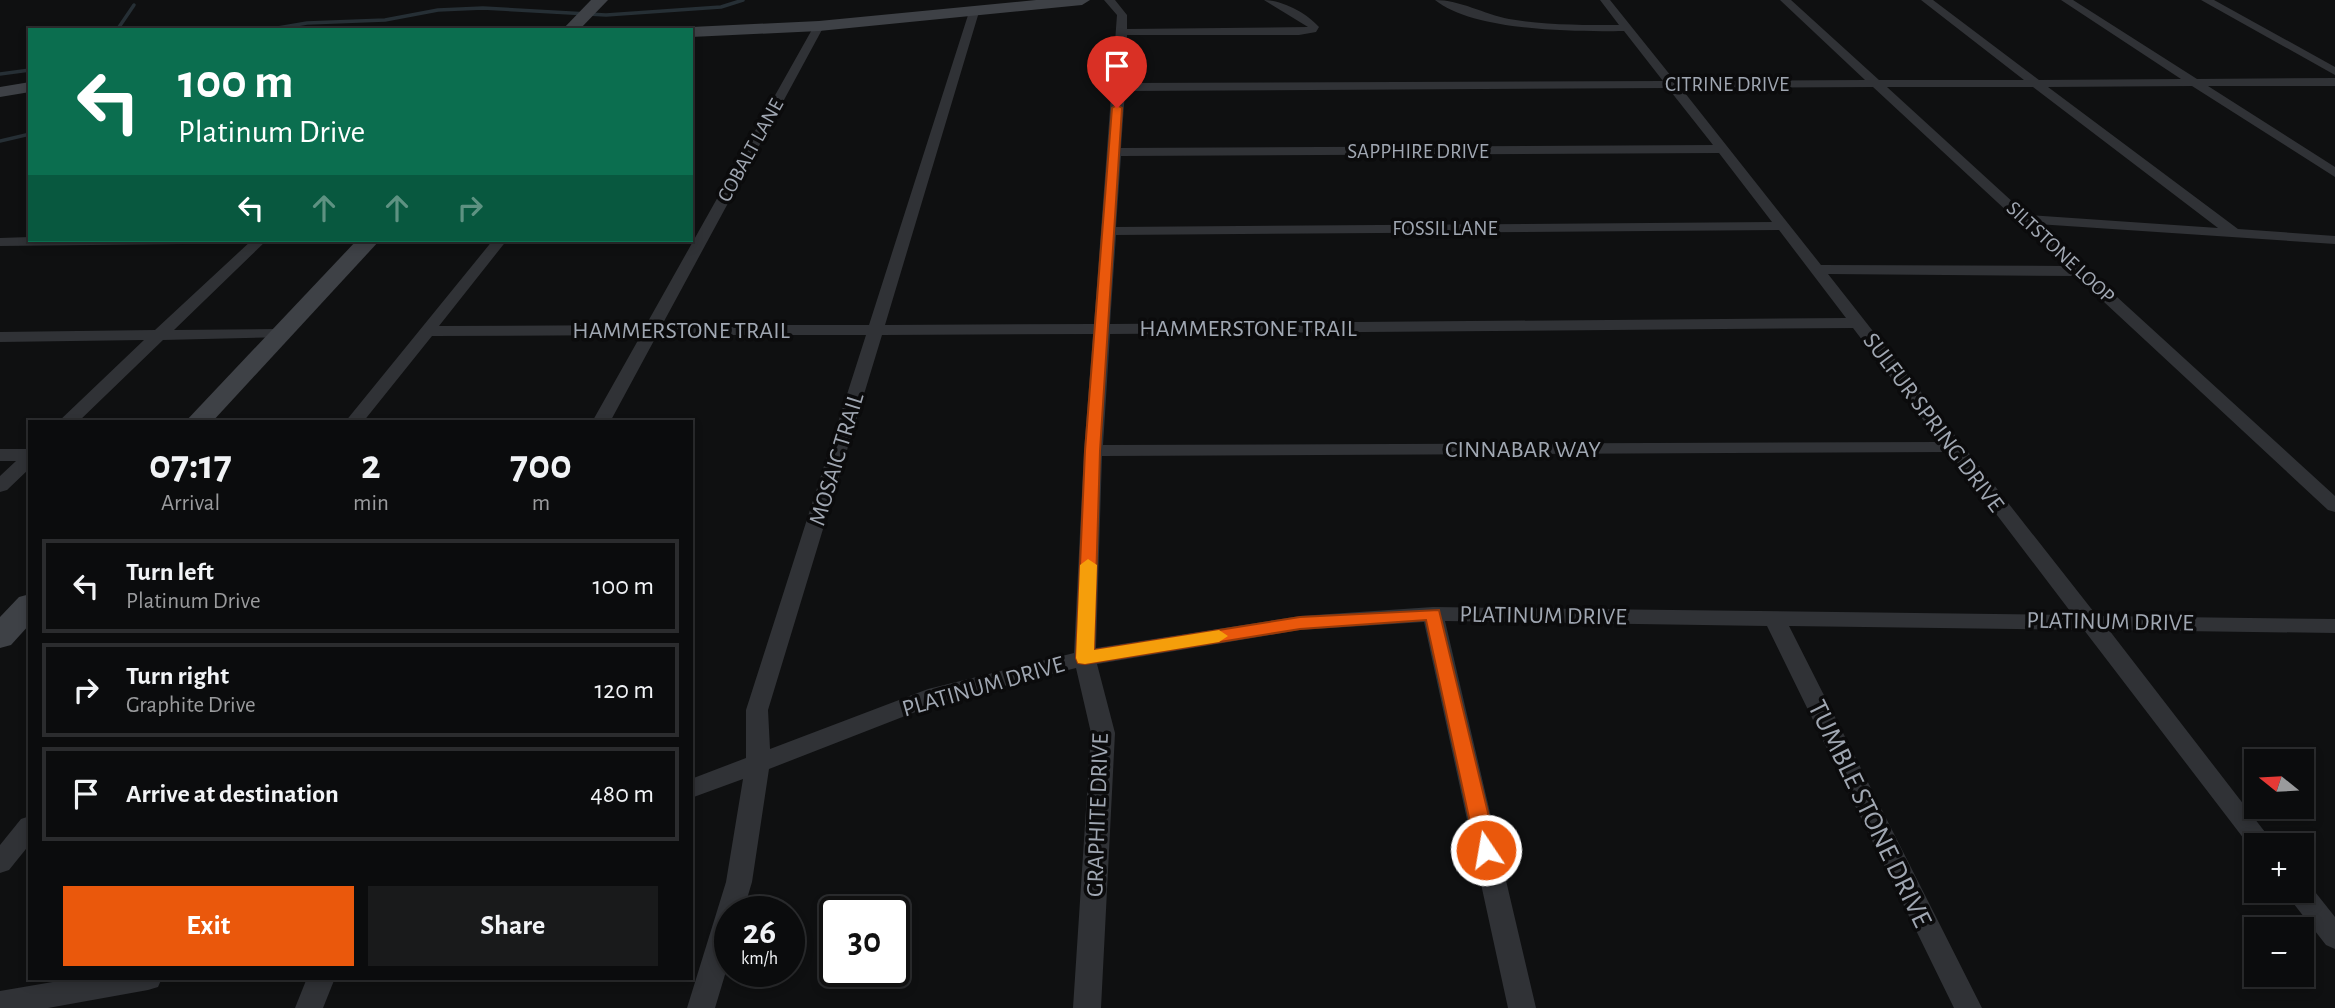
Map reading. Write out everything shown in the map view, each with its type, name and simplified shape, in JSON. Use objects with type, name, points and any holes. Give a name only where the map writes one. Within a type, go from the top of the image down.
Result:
[{"type":"street","points":[[693,32],[819,26],[1082,0]]},
{"type":"street","name":"GRAPHITE DRIVE","points":[[1087,1008],[1103,733],[1085,658],[1093,451],[1122,15],[1109,0]]},
{"type":"street","points":[[1121,33],[1299,32],[1312,30],[1314,27],[1269,0]]},
{"type":"street","points":[[1440,0],[1476,15],[1525,25],[1574,29],[1626,28]]},
{"type":"street","name":"SULFUR SPRING DRIVE","points":[[1605,0],[1724,149],[2254,833]]},
{"type":"street","name":"SILTSTONE LOOP","points":[[1785,0],[2335,506]]},
{"type":"street","points":[[1926,0],[2234,233]]},
{"type":"street","points":[[2066,0],[2335,173]]},
{"type":"street","points":[[2206,0],[2335,72]]},
{"type":"street","points":[[572,28],[597,3]]},
{"type":"street","name":"MOSAIC TRAIL","points":[[735,896],[758,763],[757,710],[974,12]]},
{"type":"street","name":"COBALT LANE","points":[[602,420],[819,26]]},
{"type":"street","name":"CITRINE DRIVE","points":[[1119,87],[2335,82]]},
{"type":"street","points":[[0,92],[28,87]]},
{"type":"street","name":"SAPPHIRE DRIVE","points":[[1113,152],[1724,149]]},
{"type":"street","points":[[2024,219],[2335,240]]},
{"type":"street","name":"FOSSIL LANE","points":[[1107,231],[1783,226]]},
{"type":"street","points":[[0,242],[28,242]]},
{"type":"street","points":[[69,420],[258,242]]},
{"type":"street","points":[[200,420],[367,242]]},
{"type":"street","points":[[356,420],[498,242]]},
{"type":"street","points":[[1815,269],[2081,271]]},
{"type":"street","name":"HAMMERSTONE TRAIL","points":[[427,331],[1102,330],[1859,323]]},
{"type":"street","points":[[0,337],[279,334]]},
{"type":"street","name":"CINNABAR WAY","points":[[1093,451],[1953,447]]},
{"type":"street","points":[[0,455],[28,456]]},
{"type":"street","points":[[0,486],[28,458]]},
{"type":"street","points":[[0,637],[28,606]]},
{"type":"street","points":[[1433,614],[1522,1008]]},
{"type":"street","name":"PLATINUM DRIVE","points":[[693,788],[936,695],[1085,658],[1300,623],[1433,614],[2335,626]]},
{"type":"street","name":"TUMBLE STONE DRIVE","points":[[1774,618],[1968,1008]]},
{"type":"street","points":[[0,863],[28,828]]},
{"type":"street","points":[[2308,903],[2335,937]]},
{"type":"street","name":"MOSAIC TRAIL","points":[[701,1008],[714,965]]},
{"type":"street","points":[[0,1004],[137,980]]},
{"type":"street","points":[[309,1008],[320,980]]},
{"type":"waterway","points":[[278,28],[307,23],[385,20],[438,10],[483,8],[606,15],[721,7],[743,0]]},
{"type":"waterway","points":[[118,28],[134,5]]},
{"type":"waterway","points":[[0,74],[28,70]]},
{"type":"waterway","points":[[0,141],[28,134]]},
{"type":"slow traffic","points":[[1088,565],[1085,658],[1219,636]]},
{"type":"route","points":[[1117,108],[1093,451],[1085,658],[1300,623],[1433,614],[1486,850]]}]
